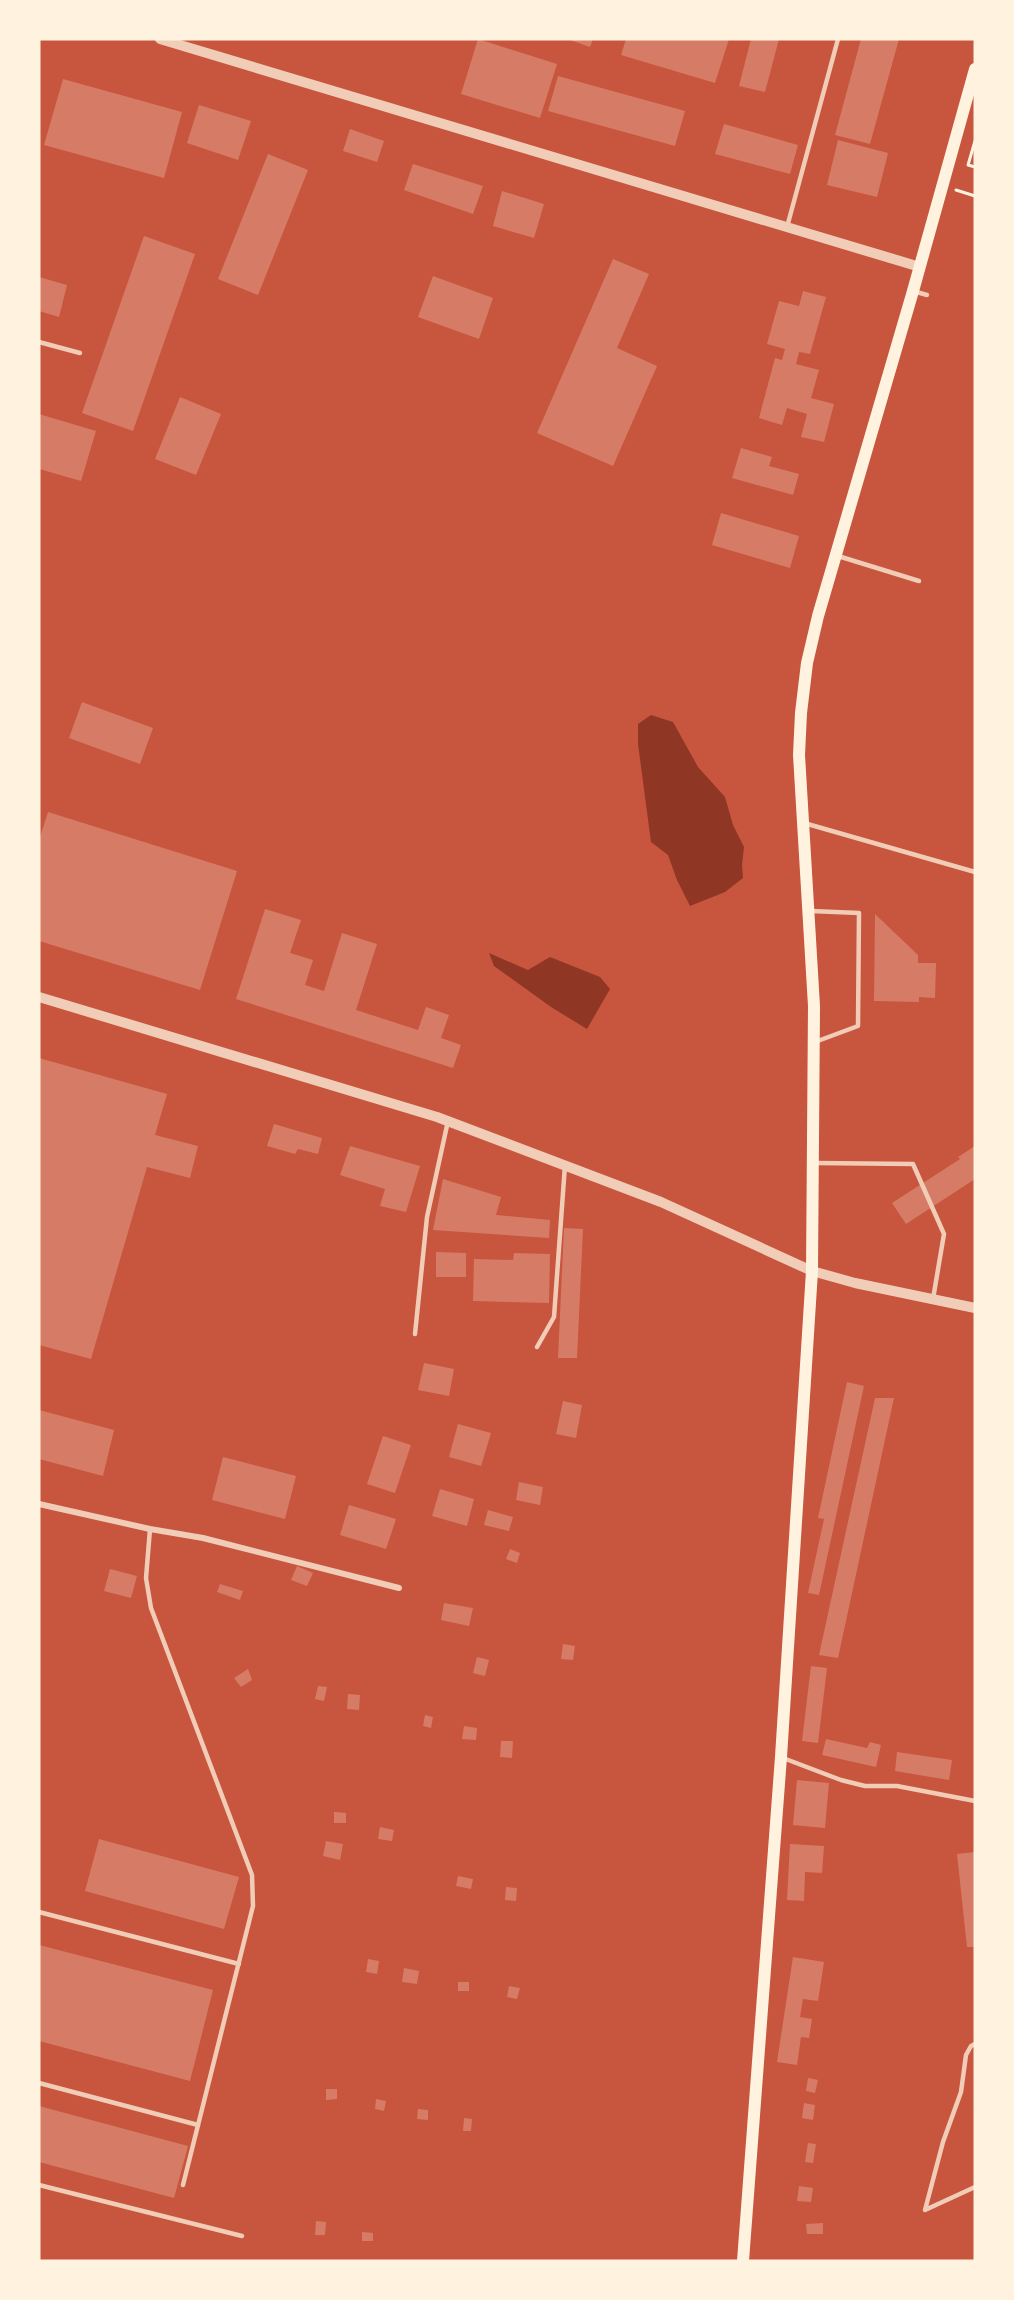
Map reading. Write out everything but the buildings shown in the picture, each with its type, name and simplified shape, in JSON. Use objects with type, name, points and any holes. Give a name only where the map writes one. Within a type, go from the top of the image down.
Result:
[{"type":"main road","points":[[743,2261],[781,1757],[812,1271],[814,1042],[799,755],[804,683],[818,616],[975,69]]},
{"type":"street","points":[[160,39],[920,267]]},
{"type":"street","points":[[39,998],[448,1121],[661,1202],[812,1271],[855,1283],[975,1308]]},
{"type":"street","points":[[39,1504],[203,1539],[399,1588]]},
{"type":"lane","points":[[787,227],[838,39]]},
{"type":"lane","points":[[913,291],[927,295]]},
{"type":"lane","points":[[39,342],[80,353]]},
{"type":"lane","points":[[835,555],[919,581]]},
{"type":"lane","points":[[801,822],[975,872]]},
{"type":"lane","points":[[808,910],[859,913],[858,1026],[814,1042]]},
{"type":"lane","points":[[415,1334],[427,1217],[448,1121]]},
{"type":"lane","points":[[814,1163],[913,1164],[944,1234],[933,1299]]},
{"type":"lane","points":[[537,1347],[554,1317],[565,1166]]},
{"type":"lane","points":[[150,1529],[146,1578],[151,1608],[252,1875],[253,1906],[183,2185]]},
{"type":"lane","points":[[781,1757],[841,1780],[865,1786],[897,1786],[975,1801]]},
{"type":"lane","points":[[39,1912],[238,1964]]},
{"type":"lane","points":[[975,2044],[971,2046],[966,2055],[961,2092],[943,2142],[925,2210],[975,2187]]},
{"type":"lane","points":[[39,2083],[198,2125]]},
{"type":"lane","points":[[39,2185],[242,2236]]},
{"type":"path","points":[[975,141],[968,165],[975,167]]},
{"type":"path","points":[[943,186],[975,196]]},
{"type":"shaded area","points":[[651,715],[673,722],[698,767],[725,797],[733,825],[744,847],[743,878],[725,892],[690,906],[668,855],[651,842],[638,744],[638,724]]},
{"type":"shaded area","points":[[489,953],[528,970],[550,957],[600,977],[610,989],[587,1029],[551,1007],[494,966]]}]
